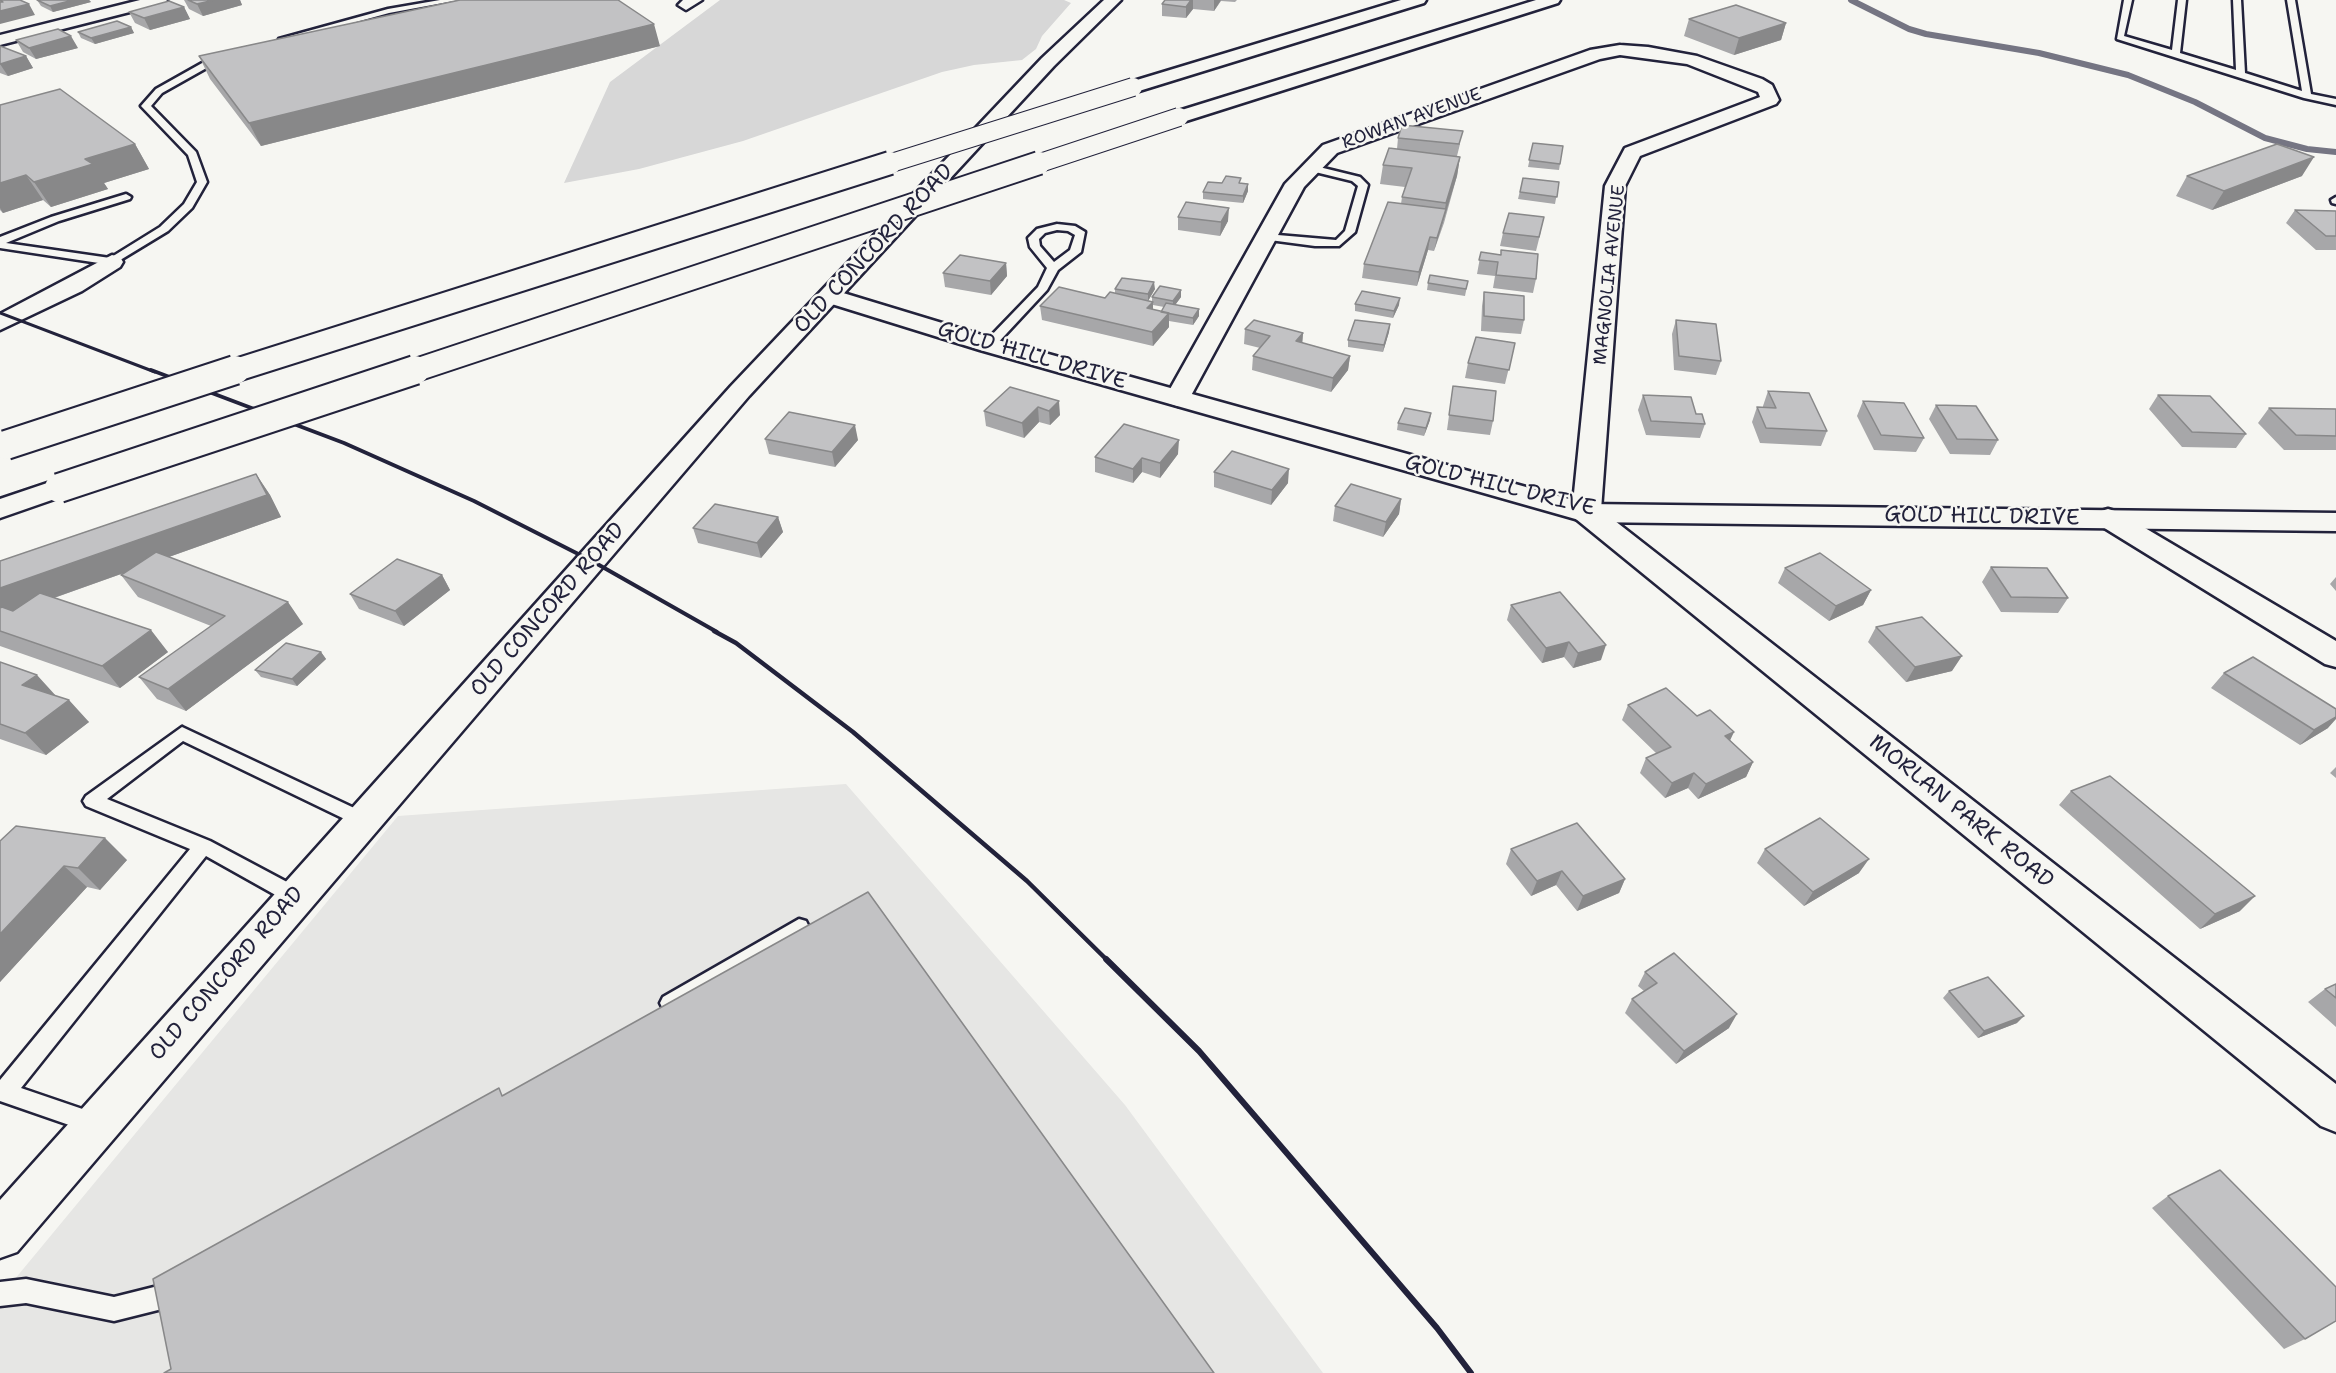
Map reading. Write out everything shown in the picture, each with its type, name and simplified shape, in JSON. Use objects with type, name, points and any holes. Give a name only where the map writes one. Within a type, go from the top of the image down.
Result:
[{"type":"main road","points":[[0,40],[159,0]]},
{"type":"main road","name":"OLD CONCORD ROAD","points":[[0,1235],[740,391],[1048,62],[1113,0]]},
{"type":"main road","points":[[3,446],[298,350],[1133,87],[1418,0]]},
{"type":"main road","points":[[0,509],[1179,117],[1552,0]]},
{"type":"main road","name":"ROWAN AVENUE","points":[[1178,398],[1295,184],[1330,149],[1596,54],[1620,50],[1648,52],[1691,60],[1756,83],[1766,89],[1769,98]]},
{"type":"main road","name":"MAGNOLIA AVENUE","points":[[1586,513],[1616,186],[1632,152],[1741,113],[1770,100],[1769,98]]},
{"type":"main road","points":[[0,323],[66,291],[112,262]]},
{"type":"main road","name":"GOLD HILL DRIVE","points":[[830,296],[989,345],[1586,513],[2336,522]]},
{"type":"main road","name":"MORLAN PARK ROAD","points":[[1586,513],[2336,1111]]},
{"type":"main road","points":[[2108,518],[2336,656]]},
{"type":"lane","points":[[277,41],[388,11],[455,0]]},
{"type":"lane","points":[[2128,0],[2120,36],[2307,96],[2336,102]]},
{"type":"lane","points":[[2176,54],[2182,0]]},
{"type":"lane","points":[[2236,0],[2241,75]]},
{"type":"lane","points":[[2291,0],[2307,96]]},
{"type":"lane","points":[[0,243],[112,262],[164,229],[188,206],[202,182],[193,154],[146,106],[159,91],[180,78],[236,53]]},
{"type":"lane","points":[[1266,237],[1315,243],[1339,243],[1350,232],[1363,185],[1356,179],[1311,168]]},
{"type":"lane","points":[[0,243],[55,219],[126,197]]},
{"type":"lane","points":[[989,345],[1043,288],[1053,268]]},
{"type":"lane","points":[[295,896],[203,846],[92,801],[182,733],[363,820]]},
{"type":"lane","points":[[96,1124],[2,1092],[203,846]]},
{"type":"lane","points":[[657,1011],[799,927]]},
{"type":"lane","points":[[0,1294],[26,1291],[114,1309],[174,1296],[193,1285]]},
{"type":"shaded area","points":[[720,0],[1064,0],[1071,3],[1042,36],[1036,49],[1022,60],[974,65],[942,72],[743,141],[639,169],[564,183],[610,82]]},
{"type":"shaded area","points":[[846,784],[1125,1105],[1323,1373],[0,1373],[0,1297],[398,816]]},
{"type":"building","points":[[0,0],[20,0],[29,4],[0,11],[0,2],[3,2]]},
{"type":"building","points":[[37,0],[73,0],[50,6]]},
{"type":"building","points":[[188,0],[214,0],[197,4]]},
{"type":"building","points":[[460,0],[618,0],[654,24],[249,123],[199,56]]},
{"type":"building","points":[[1165,0],[1191,0],[1186,7],[1162,4]]},
{"type":"building","points":[[169,1],[184,7],[144,18],[129,12]]},
{"type":"building","points":[[1736,5],[1786,23],[1739,38],[1689,19]]},
{"type":"building","points":[[117,21],[131,27],[91,38],[78,32]]},
{"type":"building","points":[[58,29],[71,36],[29,48],[16,40]]},
{"type":"building","points":[[0,46],[26,56],[0,64]]},
{"type":"building","points":[[60,89],[135,144],[85,159],[93,164],[34,182],[26,175],[0,183],[0,105]]},
{"type":"building","points":[[1402,125],[1463,131],[1459,144],[1398,138]]},
{"type":"building","points":[[1533,143],[1563,146],[1560,164],[1529,160]]},
{"type":"building","points":[[2277,144],[2314,157],[2224,191],[2187,176]]},
{"type":"building","points":[[1389,148],[1460,157],[1446,203],[1402,197],[1412,168],[1383,165]]},
{"type":"building","points":[[1226,176],[1241,178],[1239,183],[1248,184],[1243,196],[1203,192],[1208,182],[1222,183]]},
{"type":"building","points":[[1523,178],[1559,182],[1557,197],[1520,192]]},
{"type":"building","points":[[1186,202],[1229,208],[1221,222],[1178,217]]},
{"type":"building","points":[[1388,202],[1446,209],[1437,238],[1430,237],[1419,272],[1364,264]]},
{"type":"building","points":[[2295,210],[2336,211],[2336,236],[2326,236]]},
{"type":"building","points":[[1509,213],[1544,217],[1539,237],[1503,233]]},
{"type":"building","points":[[1501,250],[1538,254],[1536,279],[1496,275],[1498,262],[1479,260],[1481,252],[1501,255]]},
{"type":"building","points":[[960,255],[1006,263],[990,281],[943,273]]},
{"type":"building","points":[[1430,275],[1468,281],[1466,289],[1428,283]]},
{"type":"building","points":[[1122,278],[1154,282],[1148,294],[1115,289]]},
{"type":"building","points":[[1160,286],[1181,290],[1173,301],[1152,297]]},
{"type":"building","points":[[1059,287],[1105,298],[1110,292],[1153,302],[1147,308],[1169,313],[1152,332],[1040,306]]},
{"type":"building","points":[[1362,291],[1400,298],[1394,311],[1355,304]]},
{"type":"building","points":[[1484,292],[1524,296],[1524,320],[1484,316]]},
{"type":"building","points":[[1166,303],[1199,309],[1193,318],[1161,312]]},
{"type":"building","points":[[1254,320],[1303,333],[1296,341],[1350,356],[1333,378],[1253,356],[1270,336],[1245,329]]},
{"type":"building","points":[[1355,320],[1390,324],[1384,345],[1348,340]]},
{"type":"building","points":[[1676,320],[1716,324],[1721,361],[1679,356]]},
{"type":"building","points":[[1476,337],[1515,343],[1509,370],[1468,363]]},
{"type":"building","points":[[1453,386],[1496,391],[1493,421],[1449,415]]},
{"type":"building","points":[[1010,387],[1059,401],[1049,411],[1038,407],[1022,423],[984,411]]},
{"type":"building","points":[[1768,391],[1809,393],[1827,431],[1766,428],[1757,407],[1776,408]]},
{"type":"building","points":[[1643,395],[1691,397],[1696,414],[1702,414],[1705,424],[1651,421]]},
{"type":"building","points":[[2158,395],[2210,396],[2246,434],[2192,432]]},
{"type":"building","points":[[1863,401],[1904,403],[1924,438],[1881,435]]},
{"type":"building","points":[[1936,405],[1976,406],[1998,440],[1957,439]]},
{"type":"building","points":[[1405,408],[1431,413],[1426,428],[1398,423]]},
{"type":"building","points":[[2269,408],[2336,409],[2336,436],[2296,435]]},
{"type":"building","points":[[789,412],[855,425],[832,452],[765,439]]},
{"type":"building","points":[[1124,424],[1179,440],[1160,463],[1142,458],[1133,469],[1095,457]]},
{"type":"building","points":[[1232,451],[1289,469],[1272,490],[1214,472]]},
{"type":"building","points":[[256,474],[267,495],[0,588],[0,561]]},
{"type":"building","points":[[1351,484],[1401,499],[1386,522],[1335,506]]},
{"type":"building","points":[[715,504],[778,517],[757,543],[693,528]]},
{"type":"building","points":[[156,552],[288,602],[168,689],[139,677],[225,616],[121,575]]},
{"type":"building","points":[[1820,553],[1871,590],[1836,606],[1785,568]]},
{"type":"building","points":[[397,559],[442,575],[395,611],[350,594]]},
{"type":"building","points":[[1991,567],[2047,568],[2068,598],[2011,597]]},
{"type":"building","points":[[1560,592],[1606,645],[1578,653],[1569,642],[1546,648],[1511,605]]},
{"type":"building","points":[[40,593],[151,630],[102,666],[0,631],[0,608],[13,611]]},
{"type":"building","points":[[1922,617],[1962,656],[1915,667],[1876,627]]},
{"type":"building","points":[[286,643],[321,652],[292,679],[255,670]]},
{"type":"building","points":[[2253,657],[2336,709],[2336,717],[2314,730],[2224,673]]},
{"type":"building","points":[[0,662],[37,675],[22,685],[69,700],[25,733],[0,724]]},
{"type":"building","points":[[1666,688],[1697,716],[1710,710],[1734,732],[1725,736],[1753,762],[1706,784],[1694,773],[1672,783],[1646,758],[1671,747],[1628,705]]},
{"type":"building","points":[[2110,776],[2255,896],[2215,914],[2071,791]]},
{"type":"building","points":[[1820,818],[1869,859],[1813,892],[1765,849]]},
{"type":"building","points":[[1577,823],[1625,879],[1583,896],[1562,871],[1537,881],[1511,849]]},
{"type":"building","points":[[16,826],[105,838],[78,868],[64,866],[0,934],[0,841]]},
{"type":"building","points":[[868,892],[1214,1373],[164,1373],[171,1369],[153,1279],[499,1088],[502,1096]]},
{"type":"building","points":[[1674,953],[1737,1014],[1684,1051],[1632,999],[1657,983],[1645,972]]},
{"type":"building","points":[[1988,977],[2024,1016],[1984,1031],[1949,991]]},
{"type":"building","points":[[2336,984],[2336,998],[2325,989]]},
{"type":"building","points":[[2220,1170],[2336,1287],[2336,1321],[2305,1339],[2168,1196]]},
{"type":"waterway","points":[[1851,0],[1909,29],[1926,34],[2039,53],[2128,75],[2195,102],[2265,138],[2307,149],[2336,152]]},
{"type":"railway","points":[[0,313],[155,372]]},
{"type":"railway","points":[[151,370],[344,443],[474,501],[592,561],[717,632]]},
{"type":"railway","points":[[714,631],[736,643],[853,732],[1027,881],[1107,960]]},
{"type":"railway","points":[[1106,959],[1199,1051],[1437,1328],[1471,1373]]}]
